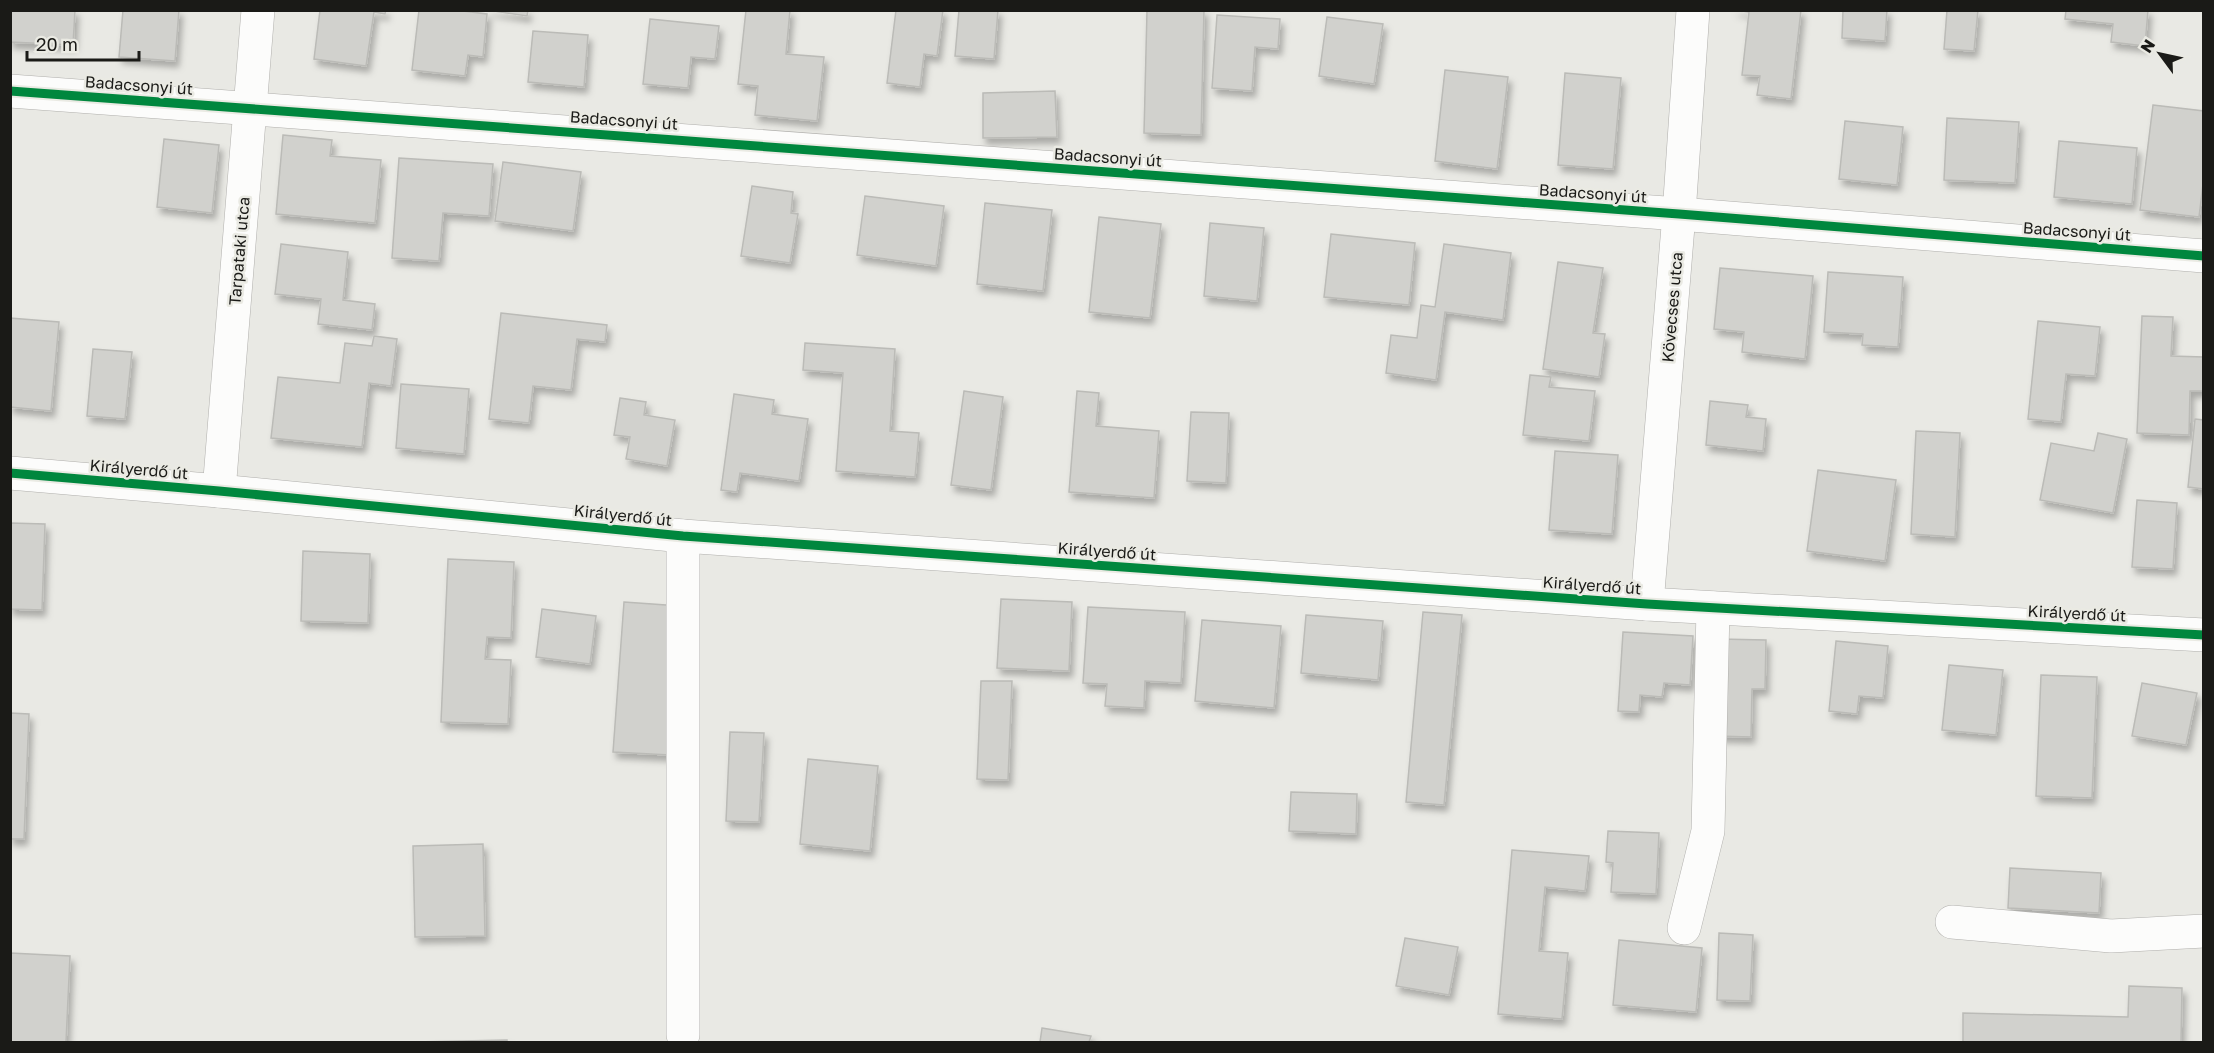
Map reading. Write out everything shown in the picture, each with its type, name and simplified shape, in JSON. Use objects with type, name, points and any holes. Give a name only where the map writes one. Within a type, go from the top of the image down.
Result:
[{"type":"street","name":"Tarpataki utca","points":[[219,491],[258,10]]},
{"type":"street","name":"Kövecses utca","points":[[1647,604],[1693,10]]},
{"type":"street","name":"Badacsonyi út","points":[[10,91],[1679,214],[2204,256]]},
{"type":"street","name":"Királyerdő út","points":[[10,473],[683,536],[1647,604],[2204,635]]},
{"type":"street","points":[[683,536],[683,1035]]},
{"type":"street","points":[[1684,928],[1708,831],[1713,608]]},
{"type":"street","points":[[1952,922],[2111,936],[2204,931]]},
{"type":"building","points":[[10,10],[75,10],[73,45],[10,42]]},
{"type":"building","points":[[123,10],[179,10],[175,61],[119,57]]},
{"type":"building","points":[[320,10],[386,10],[385,14],[374,12],[366,66],[314,59]]},
{"type":"building","points":[[419,10],[455,10],[487,14],[483,57],[468,55],[465,76],[412,70]]},
{"type":"building","points":[[487,10],[528,10],[527,16]]},
{"type":"building","points":[[746,10],[790,10],[786,54],[824,57],[817,121],[755,115],[758,86],[738,84]]},
{"type":"building","points":[[896,10],[943,10],[937,56],[924,54],[920,87],[887,83]]},
{"type":"building","points":[[959,10],[998,10],[994,59],[955,56]]},
{"type":"building","points":[[1147,10],[1204,10],[1201,135],[1144,133]]},
{"type":"building","points":[[1734,10],[1801,10],[1791,99],[1757,95],[1760,76],[1742,75],[1749,12]]},
{"type":"building","points":[[1843,10],[1887,10],[1885,41],[1842,38]]},
{"type":"building","points":[[1947,10],[1978,10],[1974,51],[1944,49]]},
{"type":"building","points":[[2066,10],[2148,10],[2145,46],[2111,42],[2113,24],[2065,19]]},
{"type":"building","points":[[1217,15],[1280,19],[1278,49],[1255,47],[1252,91],[1212,88]]},
{"type":"building","points":[[1327,17],[1383,24],[1374,84],[1319,76]]},
{"type":"building","points":[[650,19],[719,26],[715,59],[691,57],[688,88],[643,84]]},
{"type":"building","points":[[533,31],[588,35],[584,87],[528,82]]},
{"type":"building","points":[[1445,70],[1508,77],[1497,169],[1435,161]]},
{"type":"building","points":[[1565,73],[1621,78],[1613,169],[1558,165]]},
{"type":"building","points":[[1055,91],[1057,137],[983,138],[983,93]]},
{"type":"building","points":[[2153,105],[2204,111],[2204,176],[2199,217],[2140,210]]},
{"type":"building","points":[[1947,118],[2019,122],[2015,183],[1944,180]]},
{"type":"building","points":[[1845,121],[1903,127],[1897,185],[1839,179]]},
{"type":"building","points":[[283,135],[332,140],[330,156],[381,160],[375,223],[276,214]]},
{"type":"building","points":[[164,139],[219,145],[212,213],[157,207]]},
{"type":"building","points":[[2059,141],[2137,148],[2132,204],[2054,197]]},
{"type":"building","points":[[399,158],[493,164],[489,216],[443,213],[439,261],[392,258]]},
{"type":"building","points":[[503,162],[581,172],[573,231],[495,221]]},
{"type":"building","points":[[752,186],[793,192],[791,213],[798,214],[790,263],[741,256]]},
{"type":"building","points":[[865,196],[944,206],[936,266],[857,255]]},
{"type":"building","points":[[985,203],[1052,210],[1043,291],[977,284]]},
{"type":"building","points":[[1099,217],[1161,224],[1150,318],[1089,312]]},
{"type":"building","points":[[1210,223],[1264,228],[1257,301],[1204,296]]},
{"type":"building","points":[[1331,234],[1415,243],[1409,305],[1324,297]]},
{"type":"building","points":[[281,244],[348,252],[343,300],[375,304],[372,330],[318,324],[321,299],[275,294]]},
{"type":"building","points":[[1444,244],[1511,253],[1503,320],[1445,312],[1436,380],[1386,373],[1391,335],[1417,338],[1421,305],[1435,307]]},
{"type":"building","points":[[1558,262],[1603,268],[1593,333],[1605,334],[1599,377],[1543,369]]},
{"type":"building","points":[[1720,268],[1813,276],[1805,359],[1742,352],[1744,332],[1714,329]]},
{"type":"building","points":[[1828,272],[1903,277],[1898,347],[1862,345],[1863,334],[1824,332]]},
{"type":"building","points":[[501,313],[607,325],[605,342],[577,339],[571,390],[533,386],[529,423],[489,419]]},
{"type":"building","points":[[2142,316],[2173,317],[2171,356],[2204,357],[2204,391],[2190,391],[2189,435],[2137,433]]},
{"type":"building","points":[[10,318],[59,322],[51,411],[10,407]]},
{"type":"building","points":[[2038,321],[2100,327],[2095,376],[2066,374],[2061,422],[2028,419]]},
{"type":"building","points":[[374,336],[397,339],[391,386],[369,383],[362,447],[271,438],[278,377],[340,383],[345,343],[372,346]]},
{"type":"building","points":[[805,343],[895,349],[890,431],[919,433],[915,477],[836,471],[843,373],[803,370]]},
{"type":"building","points":[[93,349],[132,352],[125,419],[87,416]]},
{"type":"building","points":[[1530,375],[1551,377],[1549,387],[1595,391],[1589,441],[1523,435]]},
{"type":"building","points":[[401,384],[469,389],[464,454],[396,448]]},
{"type":"building","points":[[964,391],[1003,397],[991,490],[951,485]]},
{"type":"building","points":[[1077,391],[1099,393],[1096,426],[1159,431],[1154,498],[1069,492]]},
{"type":"building","points":[[734,394],[774,400],[772,414],[808,419],[799,481],[740,473],[737,492],[721,490]]},
{"type":"building","points":[[620,398],[646,402],[644,415],[675,420],[667,466],[626,459],[630,437],[614,435]]},
{"type":"building","points":[[1710,401],[1748,405],[1746,417],[1766,419],[1763,451],[1706,445]]},
{"type":"building","points":[[1191,412],[1229,413],[1226,483],[1187,481]]},
{"type":"building","points":[[2195,419],[2204,420],[2204,489],[2188,487]]},
{"type":"building","points":[[1916,431],[1960,433],[1955,537],[1911,534]]},
{"type":"building","points":[[2098,433],[2127,439],[2113,513],[2040,500],[2051,443],[2094,451]]},
{"type":"building","points":[[1555,451],[1618,455],[1612,534],[1549,530]]},
{"type":"building","points":[[1818,470],[1896,480],[1885,561],[1807,551]]},
{"type":"building","points":[[2137,500],[2177,503],[2173,569],[2132,567]]},
{"type":"building","points":[[10,523],[45,524],[42,610],[10,609]]},
{"type":"building","points":[[303,551],[370,554],[368,623],[301,621]]},
{"type":"building","points":[[448,559],[514,562],[511,638],[487,637],[485,659],[511,660],[508,724],[441,722]]},
{"type":"building","points":[[1001,599],[1072,602],[1069,671],[997,668]]},
{"type":"building","points":[[624,602],[680,606],[670,755],[613,752]]},
{"type":"building","points":[[1088,607],[1185,612],[1181,683],[1145,681],[1144,708],[1105,706],[1107,684],[1083,683]]},
{"type":"building","points":[[542,609],[596,616],[590,664],[536,657]]},
{"type":"building","points":[[1423,612],[1462,615],[1444,805],[1406,802]]},
{"type":"building","points":[[1306,615],[1383,621],[1378,680],[1301,673]]},
{"type":"building","points":[[1202,620],[1281,626],[1274,708],[1195,701]]},
{"type":"building","points":[[1623,632],[1693,636],[1690,685],[1664,683],[1662,697],[1640,695],[1639,712],[1618,711]]},
{"type":"building","points":[[1719,639],[1766,640],[1765,689],[1752,689],[1751,737],[1716,736]]},
{"type":"building","points":[[1836,641],[1888,646],[1883,698],[1859,696],[1857,714],[1829,711]]},
{"type":"building","points":[[1949,665],[2003,670],[1996,735],[1942,730]]},
{"type":"building","points":[[2041,675],[2097,677],[2092,798],[2036,796]]},
{"type":"building","points":[[981,681],[1012,681],[1008,780],[977,779]]},
{"type":"building","points":[[2142,683],[2197,693],[2186,745],[2132,736]]},
{"type":"building","points":[[10,713],[29,714],[24,839],[10,839]]},
{"type":"building","points":[[730,732],[764,733],[759,822],[726,821]]},
{"type":"building","points":[[808,759],[878,766],[870,851],[800,844]]},
{"type":"building","points":[[1291,792],[1357,794],[1356,834],[1289,831]]},
{"type":"building","points":[[1608,831],[1659,833],[1656,894],[1611,892],[1613,863],[1606,862]]},
{"type":"building","points":[[483,844],[485,936],[415,937],[413,846]]},
{"type":"building","points":[[1512,850],[1589,856],[1585,891],[1545,887],[1539,951],[1568,953],[1562,1019],[1498,1014]]},
{"type":"building","points":[[2010,868],[2101,873],[2099,913],[2008,908]]},
{"type":"building","points":[[1719,933],[1753,935],[1750,1001],[1717,1000]]},
{"type":"building","points":[[1405,938],[1458,947],[1449,995],[1396,986]]},
{"type":"building","points":[[1619,940],[1702,948],[1696,1012],[1613,1005]]},
{"type":"building","points":[[10,953],[70,956],[66,1042],[10,1042]]},
{"type":"building","points":[[2129,986],[2182,988],[2181,1042],[1963,1042],[1963,1013],[2128,1017]]},
{"type":"building","points":[[1042,1028],[1091,1036],[1089,1042],[1040,1042]]},
{"type":"building","points":[[507,1040],[507,1042],[413,1042]]},
{"type":"cycle path","points":[[10,91],[1679,214],[2204,256]]},
{"type":"cycle path","points":[[10,473],[683,536],[1647,604],[2204,635]]}]
